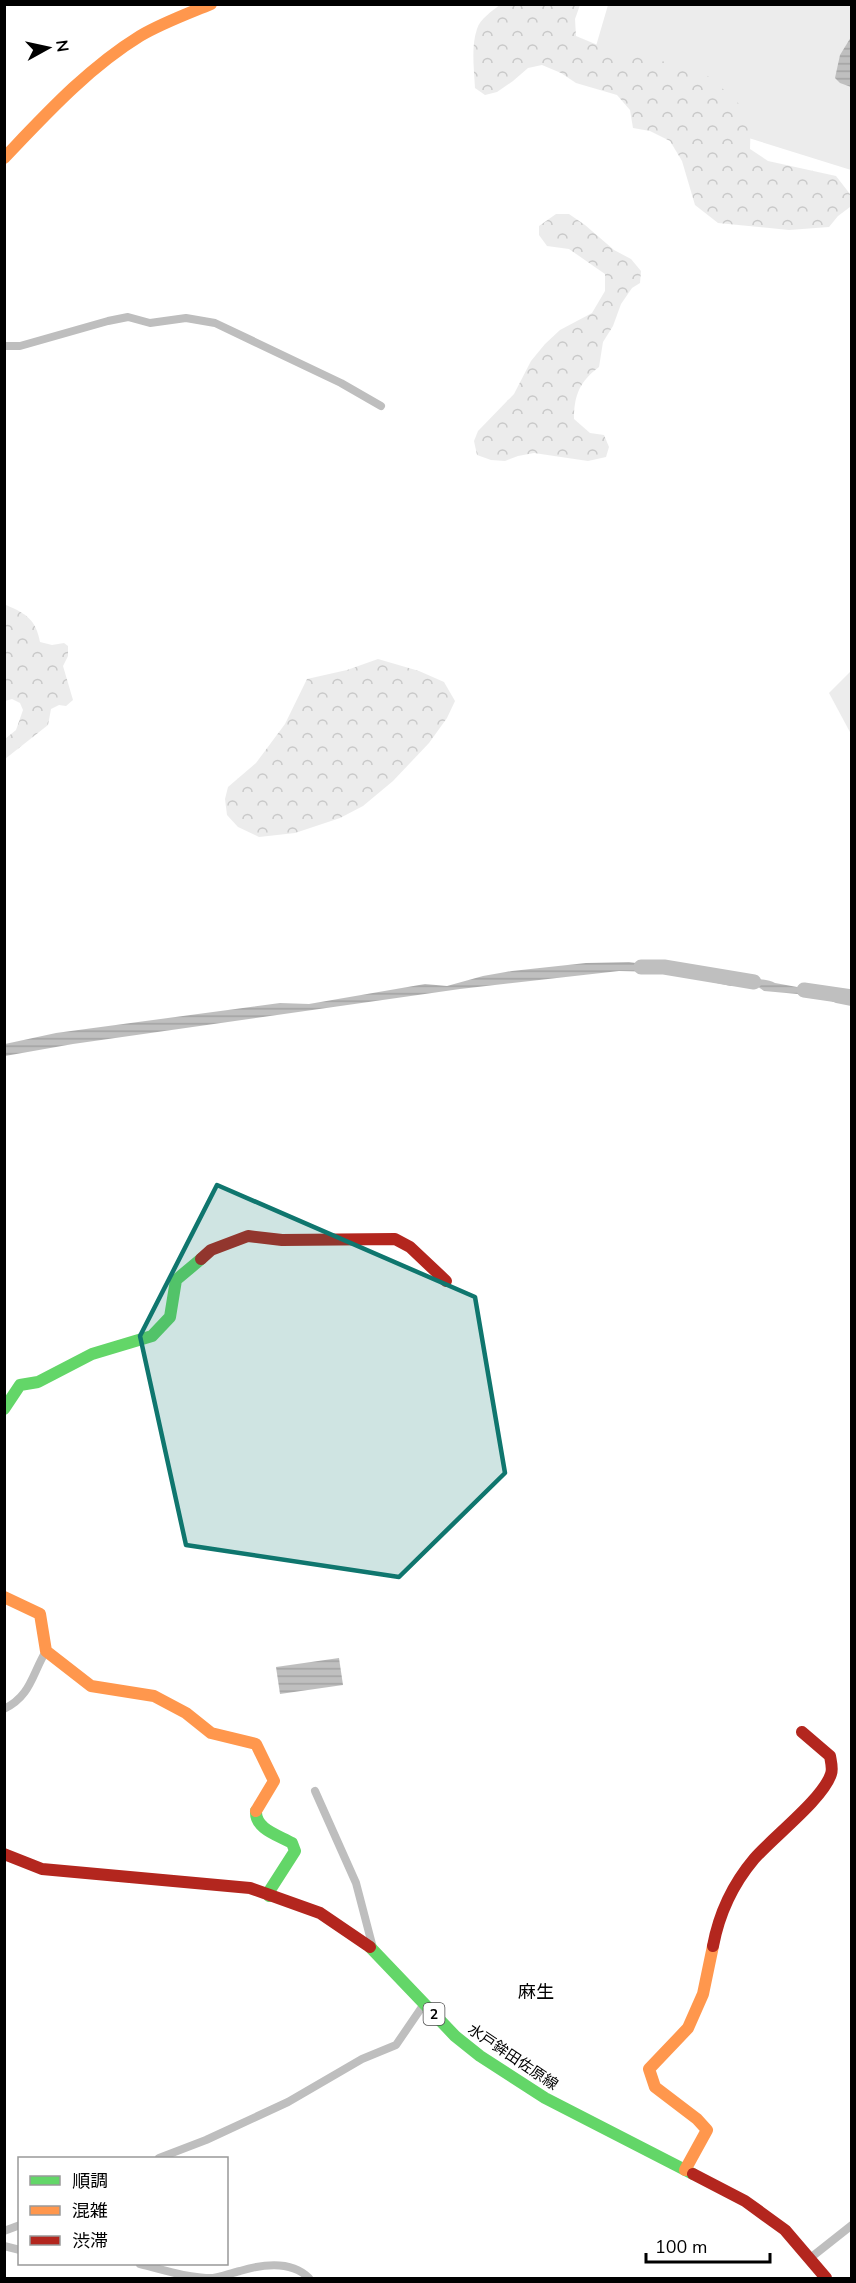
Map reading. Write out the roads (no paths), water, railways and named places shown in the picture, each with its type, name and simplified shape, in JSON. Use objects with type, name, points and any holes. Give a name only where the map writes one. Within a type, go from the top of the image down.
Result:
[{"type":"main road","points":[[4,158],[47,111],[91,70],[140,36],[211,4]]},
{"type":"main road","points":[[4,1410],[20,1384],[38,1382],[92,1354],[152,1336],[170,1317],[176,1280],[181,1274],[211,1250],[248,1236],[282,1240],[395,1239],[410,1247],[446,1281]]},
{"type":"main road","points":[[4,1597],[40,1614],[46,1651],[91,1686],[154,1696],[186,1713],[211,1733],[256,1744],[274,1781],[255,1812],[256,1821],[292,1843],[295,1851],[270,1890],[269,1896]]},
{"type":"main road","points":[[685,2170],[707,2130],[655,2087],[649,2069],[688,2028],[703,1994],[718,1920],[728,1899],[753,1860],[824,1788],[832,1772],[830,1756],[802,1732]]},
{"type":"main road","name":"水戸鉾田佐原線","points":[[4,1854],[42,1869],[250,1888],[320,1913],[373,1949],[455,2036],[480,2056],[545,2098],[746,2201],[784,2230],[826,2278]]},
{"type":"street","points":[[4,346],[20,346],[128,317],[150,323],[186,318],[199,319],[215,323],[341,383],[381,406]]},
{"type":"street","points":[[4,1709],[26,1693],[36,1667],[46,1651]]},
{"type":"street","points":[[315,1791],[356,1883],[373,1949]]},
{"type":"street","points":[[162,2157],[207,2140],[288,2102],[362,2059],[396,2044],[424,2004]]},
{"type":"street","points":[[809,2259],[852,2225]]},
{"type":"street","points":[[144,2265],[184,2276],[215,2278],[249,2268],[284,2265],[302,2271],[309,2278]]},
{"type":"waterway","points":[[641,967],[664,967],[754,982]]},
{"type":"waterway","points":[[804,990],[852,997]]},
{"type":"district","name":"麻生","points":[[536,1992]]}]
